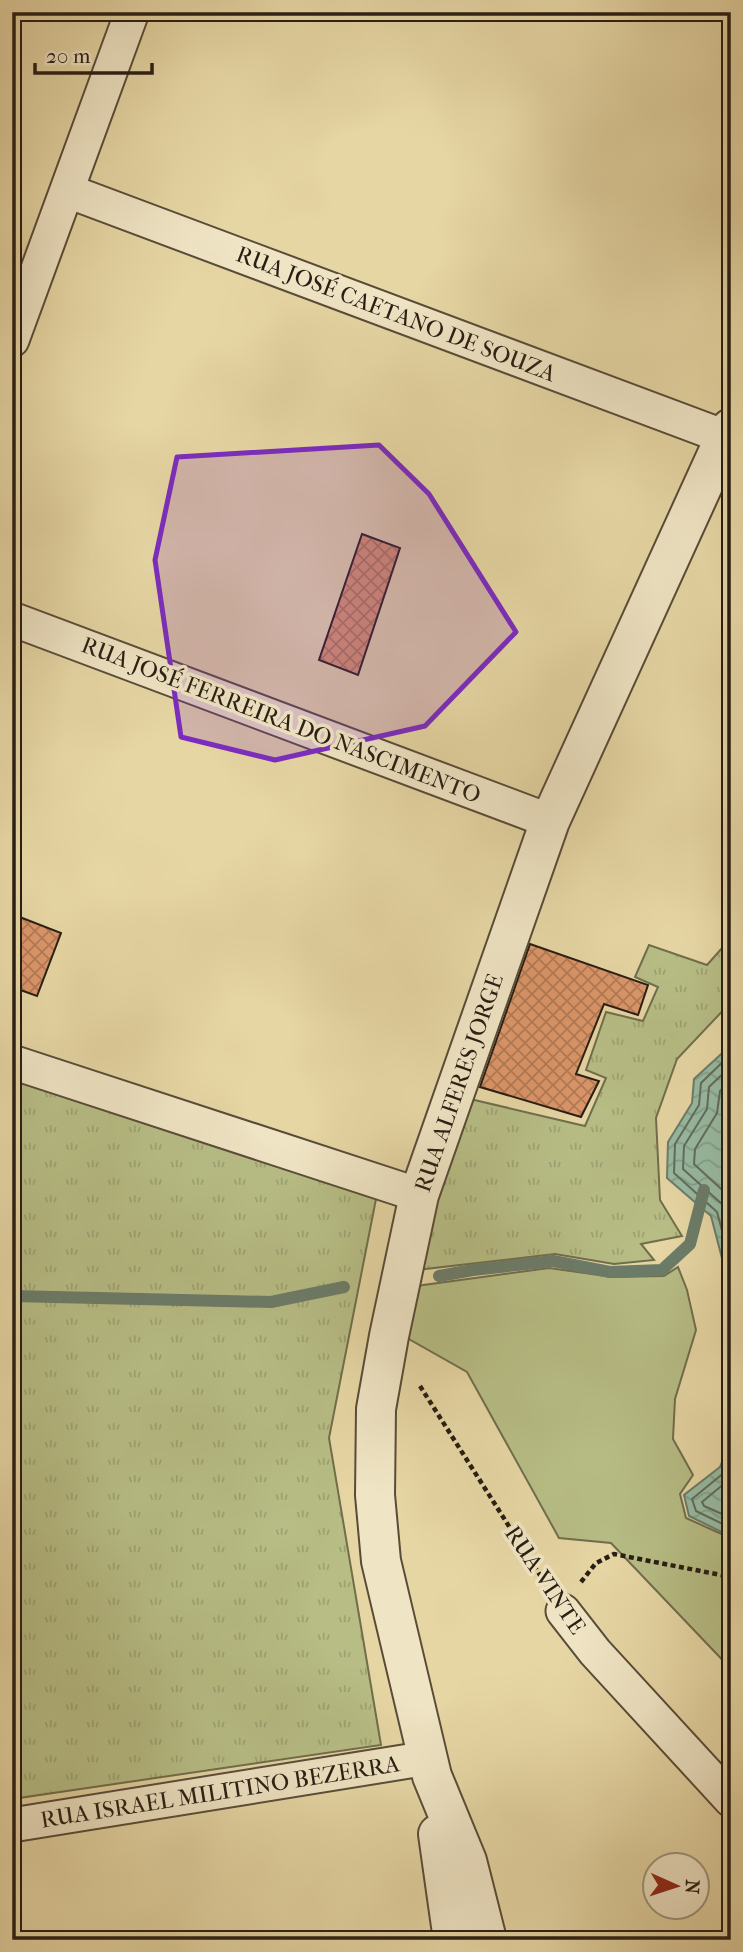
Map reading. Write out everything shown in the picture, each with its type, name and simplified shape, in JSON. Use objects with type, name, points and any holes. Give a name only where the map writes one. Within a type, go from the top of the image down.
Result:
[{"type":"street","points":[[12,340],[132,12]]},
{"type":"street","name":"RUA JOSÉ CAETANO DE SOUZA","points":[[68,191],[728,433]]},
{"type":"street","name":"RUA ALFERES JORGE","points":[[430,1767],[382,1561],[375,1495],[376,1409],[419,1195],[550,821],[728,433]]},
{"type":"street","name":"RUA JOSÉ FERREIRA DO NASCIMENTO","points":[[12,619],[550,821]]},
{"type":"street","points":[[12,1062],[419,1195]]},
{"type":"street","name":"RUA VINTE","points":[[563,1611],[595,1653],[731,1800]]},
{"type":"street","points":[[430,1767],[453,1940]]},
{"type":"street","points":[[430,1767],[467,1861],[486,1940]]},
{"type":"street","name":"RUA ISRAEL MILITINO BEZERRA","points":[[12,1825],[430,1767]]},
{"type":"path","name":"RUA VINTE","points":[[389,1336],[563,1611]]},
{"type":"path","points":[[614,1554],[731,1577]]},
{"type":"highlighted area","points":[[379,445],[429,494],[516,632],[425,726],[275,760],[181,737],[155,560],[177,457]]},
{"type":"green space","points":[[731,938],[731,1002],[677,1059],[656,1118],[660,1200],[682,1236],[641,1244],[654,1260],[614,1264],[555,1254],[416,1270],[433,1202],[470,1099],[585,1126],[606,1078],[586,1070],[606,1012],[643,1021],[658,987],[635,977],[649,945],[707,965]]},
{"type":"green space","points":[[12,1078],[377,1194],[329,1438],[381,1745],[12,1799]]},
{"type":"green space","points":[[678,1267],[687,1290],[696,1330],[675,1399],[673,1439],[693,1475],[680,1494],[686,1518],[726,1536],[731,1552],[731,1669],[611,1543],[559,1538],[467,1372],[400,1334],[409,1287],[549,1268],[613,1277],[664,1276]]},
{"type":"water","points":[[731,1045],[731,1304],[730,1289],[711,1216],[667,1178],[668,1142],[692,1103],[694,1079]]},
{"type":"water","points":[[731,1439],[731,1537],[689,1516],[684,1495],[720,1467]]},
{"type":"building","points":[[362,534],[400,548],[358,675],[319,660]]},
{"type":"building","points":[[12,914],[61,933],[37,996],[12,987]]},
{"type":"building","points":[[530,944],[648,985],[638,1015],[604,1004],[576,1074],[599,1081],[581,1117],[480,1087]]},
{"type":"waterway","points":[[439,1276],[553,1261],[610,1272],[662,1270],[690,1244],[704,1190]]},
{"type":"waterway","points":[[12,1296],[271,1302],[344,1287]]}]
